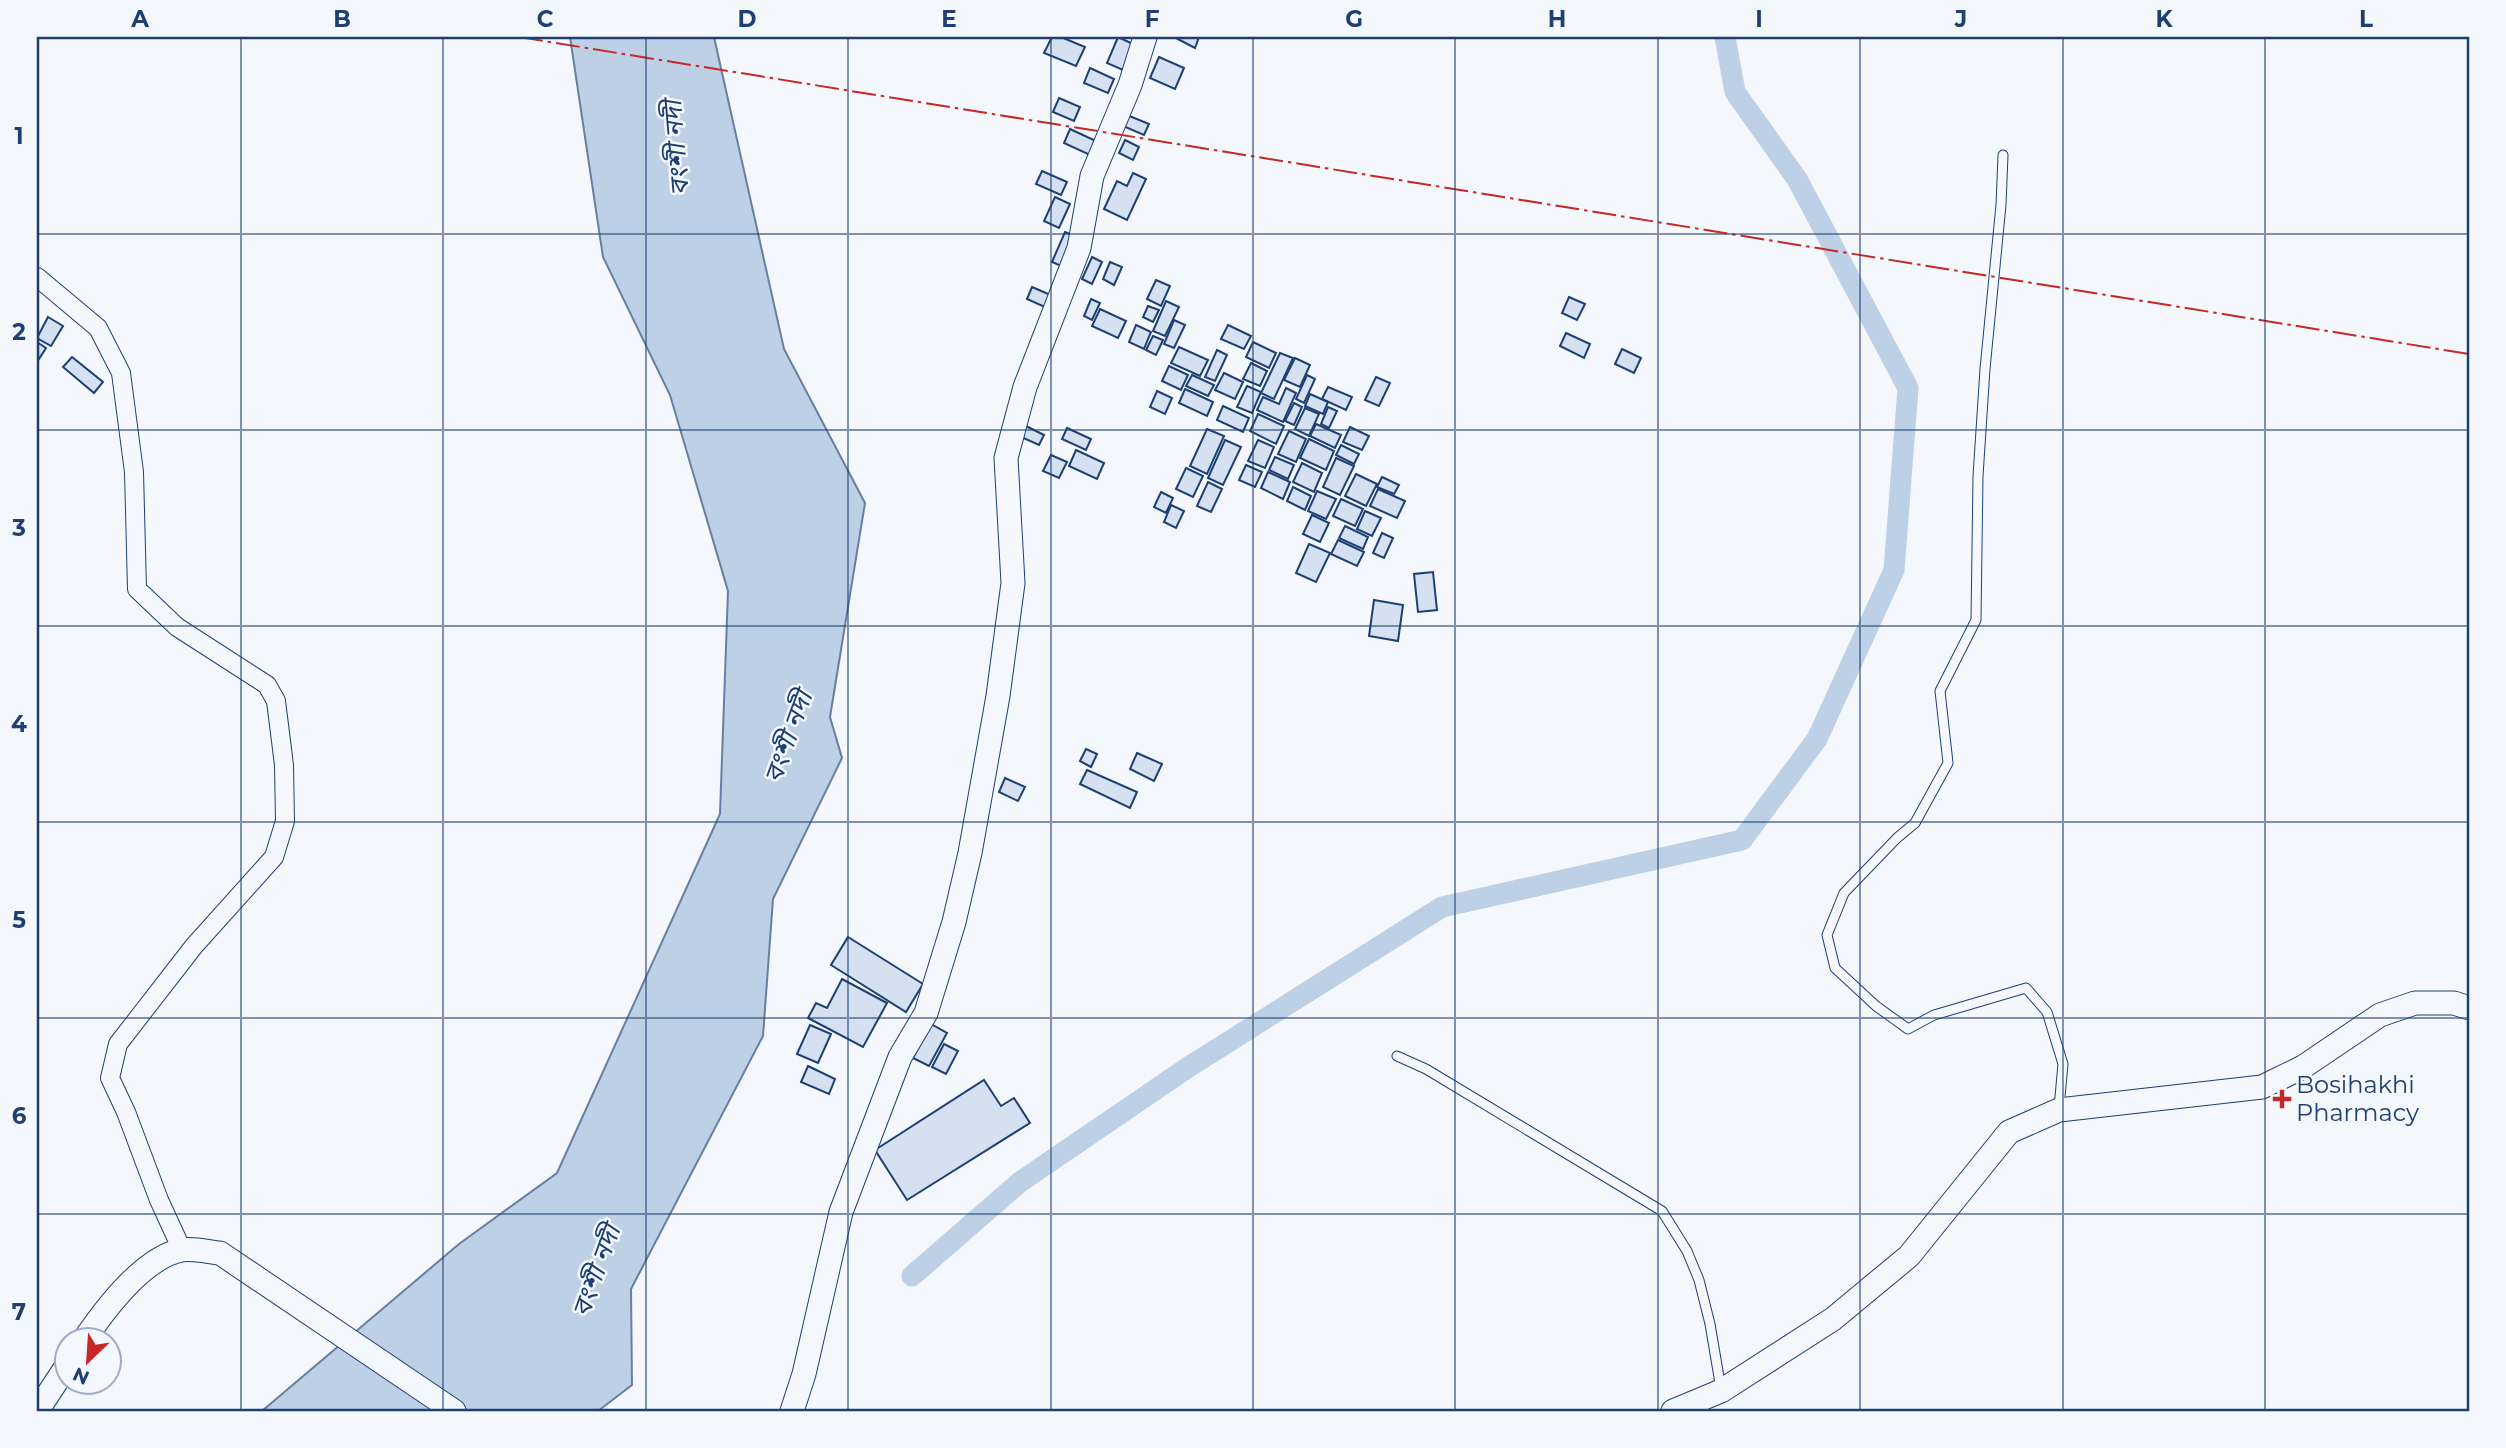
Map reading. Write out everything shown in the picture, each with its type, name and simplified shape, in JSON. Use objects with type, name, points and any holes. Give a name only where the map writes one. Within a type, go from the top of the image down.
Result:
[{"type":"street","points":[[792,1411],[804,1374],[841,1212],[900,1057],[926,1013],[954,922],[970,853],[993,723],[1013,583],[1006,458],[1025,387],[1079,248],[1092,176],[1130,85],[1145,37]]},
{"type":"street","points":[[37,277],[98,328],[121,373],[134,472],[137,589],[177,627],[267,685],[276,701],[284,765],[285,821],[274,857],[194,946],[118,1044],[110,1078],[126,1112],[159,1200],[183,1250]]},
{"type":"street","points":[[1673,1411],[1721,1391],[1833,1319],[1909,1256],[2009,1132],[2059,1110],[2262,1087],[2303,1067],[2380,1015],[2415,1003],[2454,1003],[2469,1009]]},
{"type":"street","points":[[93,1326],[106,1306],[151,1264],[183,1250],[220,1253],[454,1411]]},
{"type":"street","points":[[37,1411],[52,1388]]},
{"type":"lane","points":[[2003,155],[1978,476],[1976,620],[1940,691],[1948,763],[1915,823],[1896,838],[1844,893],[1827,935],[1835,968],[1876,1006],[1908,1029],[1934,1016],[2026,988],[2047,1012],[2063,1064],[2059,1110]]},
{"type":"lane","points":[[1397,1056],[1437,1076],[1662,1210],[1687,1251],[1699,1280],[1710,1324],[1721,1391]]},
{"type":"water","name":"বংশী নদী","points":[[570,37],[714,37],[784,349],[865,503],[830,717],[842,758],[773,899],[763,1036],[631,1289],[632,1385],[598,1411],[262,1411],[459,1244],[557,1173],[720,814],[728,591],[670,395],[603,257]]},
{"type":"building","points":[[1052,37],[1061,37],[1085,47],[1076,66],[1044,53]]},
{"type":"building","points":[[1118,37],[1135,45],[1123,70],[1107,63]]},
{"type":"building","points":[[1174,37],[1199,37],[1195,48]]},
{"type":"building","points":[[1159,57],[1184,68],[1175,89],[1150,78]]},
{"type":"building","points":[[1090,68],[1114,79],[1108,93],[1084,83]]},
{"type":"building","points":[[1059,98],[1080,107],[1074,121],[1053,112]]},
{"type":"building","points":[[1127,115],[1149,124],[1144,135],[1123,126]]},
{"type":"building","points":[[1070,129],[1096,141],[1090,155],[1064,143]]},
{"type":"building","points":[[1125,140],[1139,147],[1133,160],[1119,153]]},
{"type":"building","points":[[1042,171],[1067,182],[1061,195],[1036,184]]},
{"type":"building","points":[[1133,173],[1146,179],[1127,220],[1104,209],[1117,181],[1127,186]]},
{"type":"building","points":[[1055,197],[1070,204],[1059,228],[1044,221]]},
{"type":"building","points":[[1065,232],[1079,238],[1066,268],[1052,262]]},
{"type":"building","points":[[1092,257],[1102,262],[1092,284],[1082,279]]},
{"type":"building","points":[[1110,262],[1122,267],[1114,285],[1103,279]]},
{"type":"building","points":[[1156,280],[1170,286],[1161,306],[1147,299]]},
{"type":"building","points":[[1032,287],[1053,296],[1047,308],[1027,299]]},
{"type":"building","points":[[1569,297],[1585,304],[1577,320],[1562,313]]},
{"type":"building","points":[[1091,299],[1100,303],[1092,320],[1084,316]]},
{"type":"building","points":[[1166,301],[1179,307],[1165,336],[1153,331]]},
{"type":"building","points":[[1148,306],[1159,310],[1153,322],[1143,317]]},
{"type":"building","points":[[1100,309],[1126,321],[1118,338],[1092,326]]},
{"type":"building","points":[[48,317],[63,326],[51,346],[37,338]]},
{"type":"building","points":[[1174,320],[1185,325],[1174,348],[1164,344]]},
{"type":"building","points":[[1136,325],[1151,332],[1144,349],[1129,342]]},
{"type":"building","points":[[1228,325],[1251,336],[1244,349],[1221,339]]},
{"type":"building","points":[[1566,333],[1590,344],[1584,358],[1560,346]]},
{"type":"building","points":[[1153,336],[1163,340],[1156,355],[1146,350]]},
{"type":"building","points":[[37,342],[46,348],[37,362]]},
{"type":"building","points":[[1253,342],[1276,353],[1269,368],[1246,357]]},
{"type":"building","points":[[1179,347],[1208,360],[1200,376],[1171,363]]},
{"type":"building","points":[[1622,349],[1641,358],[1634,373],[1615,364]]},
{"type":"building","points":[[1217,350],[1227,355],[1215,381],[1205,377]]},
{"type":"building","points":[[1280,353],[1293,358],[1274,399],[1261,393]]},
{"type":"building","points":[[72,357],[103,382],[94,393],[63,367]]},
{"type":"building","points":[[1295,358],[1310,365],[1300,387],[1284,380]]},
{"type":"building","points":[[1251,363],[1267,371],[1260,386],[1243,379]]},
{"type":"building","points":[[1169,366],[1188,375],[1181,390],[1162,381]]},
{"type":"building","points":[[1224,373],[1243,382],[1235,399],[1215,390]]},
{"type":"building","points":[[1192,375],[1214,385],[1208,396],[1186,386]]},
{"type":"building","points":[[1307,375],[1315,379],[1304,403],[1296,399]]},
{"type":"building","points":[[1376,377],[1390,383],[1379,406],[1365,400]]},
{"type":"building","points":[[1247,386],[1261,392],[1252,413],[1237,407]]},
{"type":"building","points":[[1328,387],[1352,397],[1346,410],[1322,399]]},
{"type":"building","points":[[1286,388],[1296,393],[1283,422],[1257,410],[1263,397],[1279,404]]},
{"type":"building","points":[[1185,389],[1213,402],[1207,416],[1179,403]]},
{"type":"building","points":[[1157,391],[1172,398],[1165,414],[1150,407]]},
{"type":"building","points":[[1310,394],[1328,402],[1323,414],[1305,406]]},
{"type":"building","points":[[1294,403],[1302,407],[1294,425],[1285,421]]},
{"type":"building","points":[[1223,406],[1249,418],[1243,432],[1217,420]]},
{"type":"building","points":[[1328,407],[1337,411],[1329,428],[1321,424]]},
{"type":"building","points":[[1305,408],[1319,414],[1309,436],[1295,429]]},
{"type":"building","points":[[1258,414],[1284,426],[1276,444],[1250,431]]},
{"type":"building","points":[[1316,424],[1341,435],[1335,448],[1310,436]]},
{"type":"building","points":[[1024,425],[1044,435],[1039,445],[1019,436]]},
{"type":"building","points":[[1350,427],[1369,436],[1362,450],[1343,442]]},
{"type":"building","points":[[1067,428],[1091,439],[1086,450],[1062,439]]},
{"type":"building","points":[[1207,429],[1224,436],[1207,474],[1190,466]]},
{"type":"building","points":[[1289,431],[1306,439],[1296,462],[1278,454]]},
{"type":"building","points":[[1309,439],[1334,451],[1326,470],[1300,458]]},
{"type":"building","points":[[1225,440],[1241,447],[1223,485],[1208,478]]},
{"type":"building","points":[[1258,440],[1274,447],[1265,468],[1248,461]]},
{"type":"building","points":[[1341,445],[1359,454],[1354,464],[1336,455]]},
{"type":"building","points":[[1076,450],[1104,463],[1097,479],[1069,466]]},
{"type":"building","points":[[1051,455],[1067,462],[1059,478],[1043,471]]},
{"type":"building","points":[[1275,457],[1294,465],[1288,479],[1269,470]]},
{"type":"building","points":[[1336,458],[1354,466],[1340,495],[1323,487]]},
{"type":"building","points":[[1302,463],[1322,473],[1314,492],[1293,482]]},
{"type":"building","points":[[1246,465],[1262,472],[1255,487],[1239,480]]},
{"type":"building","points":[[1186,468],[1203,476],[1193,497],[1176,489]]},
{"type":"building","points":[[1268,472],[1290,482],[1283,499],[1261,488]]},
{"type":"building","points":[[1356,474],[1377,484],[1366,506],[1345,496]]},
{"type":"building","points":[[1382,477],[1399,485],[1394,494],[1377,487]]},
{"type":"building","points":[[1208,482],[1222,489],[1211,512],[1197,506]]},
{"type":"building","points":[[1293,487],[1311,496],[1305,510],[1287,501]]},
{"type":"building","points":[[1378,489],[1405,501],[1397,518],[1370,506]]},
{"type":"building","points":[[1317,491],[1336,499],[1326,519],[1308,511]]},
{"type":"building","points":[[1161,492],[1173,498],[1166,513],[1154,507]]},
{"type":"building","points":[[1341,499],[1363,509],[1355,526],[1333,516]]},
{"type":"building","points":[[1171,505],[1184,511],[1176,528],[1164,522]]},
{"type":"building","points":[[1365,511],[1381,518],[1372,536],[1357,529]]},
{"type":"building","points":[[1312,515],[1329,523],[1320,542],[1303,534]]},
{"type":"building","points":[[1345,526],[1368,537],[1363,549],[1339,538]]},
{"type":"building","points":[[1382,533],[1393,538],[1384,558],[1373,553]]},
{"type":"building","points":[[1338,540],[1364,552],[1357,566],[1331,554]]},
{"type":"building","points":[[1309,544],[1330,553],[1316,582],[1296,573]]},
{"type":"building","points":[[1433,572],[1437,610],[1418,612],[1414,574]]},
{"type":"building","points":[[1374,600],[1403,605],[1398,641],[1369,636]]},
{"type":"building","points":[[1086,749],[1097,754],[1091,767],[1080,761]]},
{"type":"building","points":[[1137,753],[1162,764],[1154,781],[1130,769]]},
{"type":"building","points":[[1087,770],[1137,792],[1130,808],[1080,784]]},
{"type":"building","points":[[1005,778],[1025,787],[1018,801],[999,792]]},
{"type":"building","points":[[848,937],[923,984],[906,1012],[831,965]]},
{"type":"building","points":[[842,979],[887,1003],[863,1047],[808,1018],[816,1003],[827,1008]]},
{"type":"building","points":[[931,1024],[947,1033],[929,1066],[913,1058]]},
{"type":"building","points":[[810,1025],[831,1034],[818,1063],[797,1054]]},
{"type":"building","points":[[944,1044],[958,1051],[946,1074],[932,1067]]},
{"type":"building","points":[[808,1066],[835,1079],[829,1094],[801,1082]]},
{"type":"building","points":[[984,1080],[1001,1106],[1014,1098],[1030,1123],[907,1200],[875,1150]]},
{"type":"waterway","points":[[912,1276],[1020,1182],[1187,1068],[1442,907],[1742,840],[1817,739],[1894,570],[1908,388],[1797,179],[1735,92],[1725,37]]},
{"type":"power","points":[[519,37],[2469,354]]},
{"type":"place","name":"Bosihakhi Pharmacy","points":[[2282,1099]]}]
